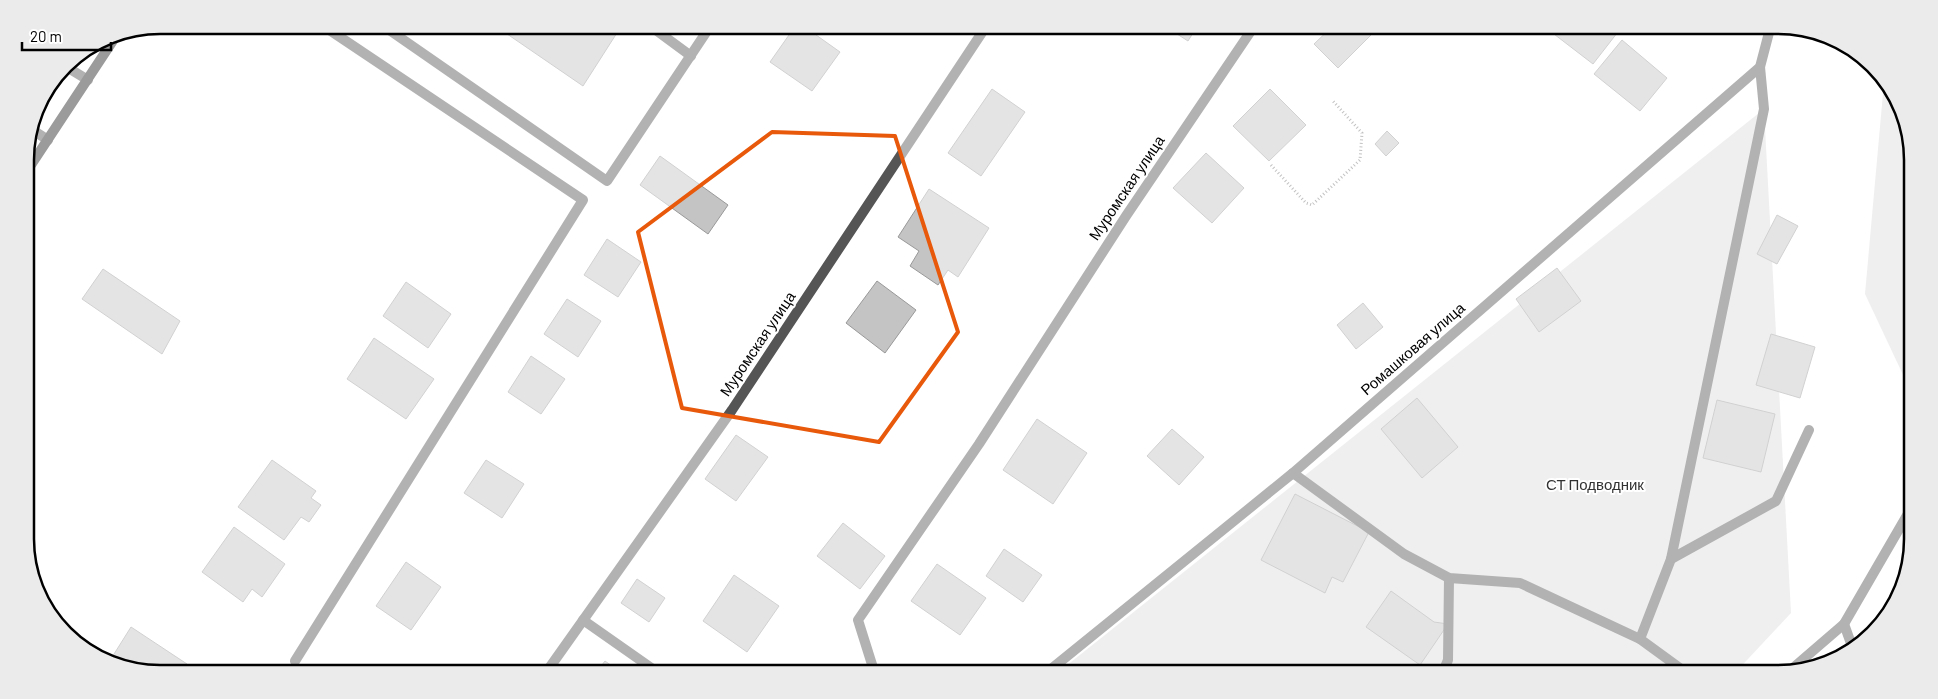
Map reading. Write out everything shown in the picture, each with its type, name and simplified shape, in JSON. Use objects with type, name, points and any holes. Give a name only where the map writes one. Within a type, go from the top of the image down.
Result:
[{"type":"main road","points":[[34,162],[111,43]]},
{"type":"street","points":[[295,661],[583,200],[335,34]]},
{"type":"street","points":[[395,34],[607,181],[705,34]]},
{"type":"street","points":[[661,34],[690,56]]},
{"type":"street","name":"Муромская улица","points":[[552,665],[732,410],[981,34]]},
{"type":"street","name":"Муромская улица","points":[[872,665],[858,620],[979,444],[1126,216],[1249,34]]},
{"type":"street","points":[[1640,639],[1670,559],[1764,109],[1760,67],[1769,34]]},
{"type":"street","name":"Ромашковая улица","points":[[1056,665],[1293,473],[1760,67]]},
{"type":"street","points":[[72,70],[88,80]]},
{"type":"street","points":[[37,133],[48,140]]},
{"type":"street","points":[[1670,559],[1776,501],[1809,430]]},
{"type":"street","points":[[1293,473],[1404,554],[1450,578],[1520,583],[1640,639],[1676,665]]},
{"type":"street","points":[[1798,664],[1844,624],[1904,521]]},
{"type":"street","points":[[1446,665],[1448,660],[1450,578]]},
{"type":"street","points":[[583,620],[647,665]]},
{"type":"street","points":[[1844,624],[1850,642]]},
{"type":"street","points":[[1670,661],[1672,665]]},
{"type":"path","points":[[1271,165],[1306,203],[1312,205],[1360,160],[1362,133],[1333,101]]},
{"type":"highlighted area","points":[[772,132],[895,136],[958,332],[879,442],[682,408],[638,232]]},
{"type":"green space","points":[[1883,90],[1898,119],[1903,144],[1904,377],[1865,294]]},
{"type":"green space","name":"СТ Подводник","points":[[1764,109],[1791,613],[1742,665],[1067,665]]},
{"type":"building","points":[[507,34],[616,34],[583,86]]},
{"type":"building","points":[[790,34],[815,34],[840,52],[812,91],[770,62]]},
{"type":"building","points":[[1177,34],[1192,34],[1188,41]]},
{"type":"building","points":[[1325,34],[1372,34],[1338,68],[1314,44]]},
{"type":"building","points":[[1554,34],[1616,34],[1593,64]]},
{"type":"building","points":[[1622,40],[1667,78],[1640,111],[1594,74]]},
{"type":"building","points":[[992,89],[1025,112],[981,176],[948,153]]},
{"type":"building","points":[[1270,89],[1306,125],[1269,161],[1233,126]]},
{"type":"building","points":[[1387,131],[1399,143],[1386,156],[1375,144]]},
{"type":"building","points":[[1206,153],[1244,188],[1212,223],[1173,188]]},
{"type":"building","points":[[660,156],[728,205],[708,234],[640,185]]},
{"type":"building","points":[[929,189],[989,228],[958,277],[948,270],[938,285],[910,266],[919,251],[898,237]]},
{"type":"building","points":[[1777,215],[1798,226],[1777,264],[1757,254]]},
{"type":"building","points":[[607,239],[641,262],[618,297],[584,275]]},
{"type":"building","points":[[1557,268],[1581,301],[1539,332],[1516,299]]},
{"type":"building","points":[[103,269],[180,321],[162,354],[82,299]]},
{"type":"building","points":[[877,281],[916,310],[885,353],[846,323]]},
{"type":"building","points":[[406,282],[451,314],[428,348],[383,316]]},
{"type":"building","points":[[567,299],[601,321],[578,357],[544,334]]},
{"type":"building","points":[[1363,303],[1383,327],[1356,349],[1337,325]]},
{"type":"building","points":[[1771,334],[1815,347],[1800,398],[1756,385]]},
{"type":"building","points":[[374,338],[434,379],[406,419],[347,379]]},
{"type":"building","points":[[531,356],[565,379],[541,414],[508,392]]},
{"type":"building","points":[[1417,398],[1458,447],[1422,478],[1381,429]]},
{"type":"building","points":[[1717,400],[1775,414],[1761,472],[1703,458]]},
{"type":"building","points":[[1037,419],[1087,453],[1053,504],[1003,470]]},
{"type":"building","points":[[1172,429],[1204,457],[1179,485],[1147,456]]},
{"type":"building","points":[[736,435],[768,457],[736,501],[705,479]]},
{"type":"building","points":[[272,460],[316,491],[311,498],[321,505],[309,522],[301,517],[284,540],[238,507]]},
{"type":"building","points":[[486,460],[524,484],[502,518],[464,493]]},
{"type":"building","points":[[1295,494],[1369,532],[1343,582],[1332,577],[1325,593],[1261,560]]},
{"type":"building","points":[[843,523],[885,556],[860,589],[817,556]]},
{"type":"building","points":[[234,527],[285,564],[262,597],[252,589],[243,602],[202,572]]},
{"type":"building","points":[[1004,549],[1042,575],[1023,602],[986,576]]},
{"type":"building","points":[[406,562],[441,587],[411,630],[376,606]]},
{"type":"building","points":[[937,564],[986,598],[960,635],[911,601]]},
{"type":"building","points":[[734,575],[779,606],[747,652],[703,621]]},
{"type":"building","points":[[637,579],[665,598],[649,622],[621,603]]},
{"type":"building","points":[[1391,591],[1434,622],[1448,624],[1420,665],[1366,627]]},
{"type":"building","points":[[131,627],[187,664],[152,665],[135,663],[113,656]]},
{"type":"building","points":[[605,661],[611,665],[602,665]]}]
